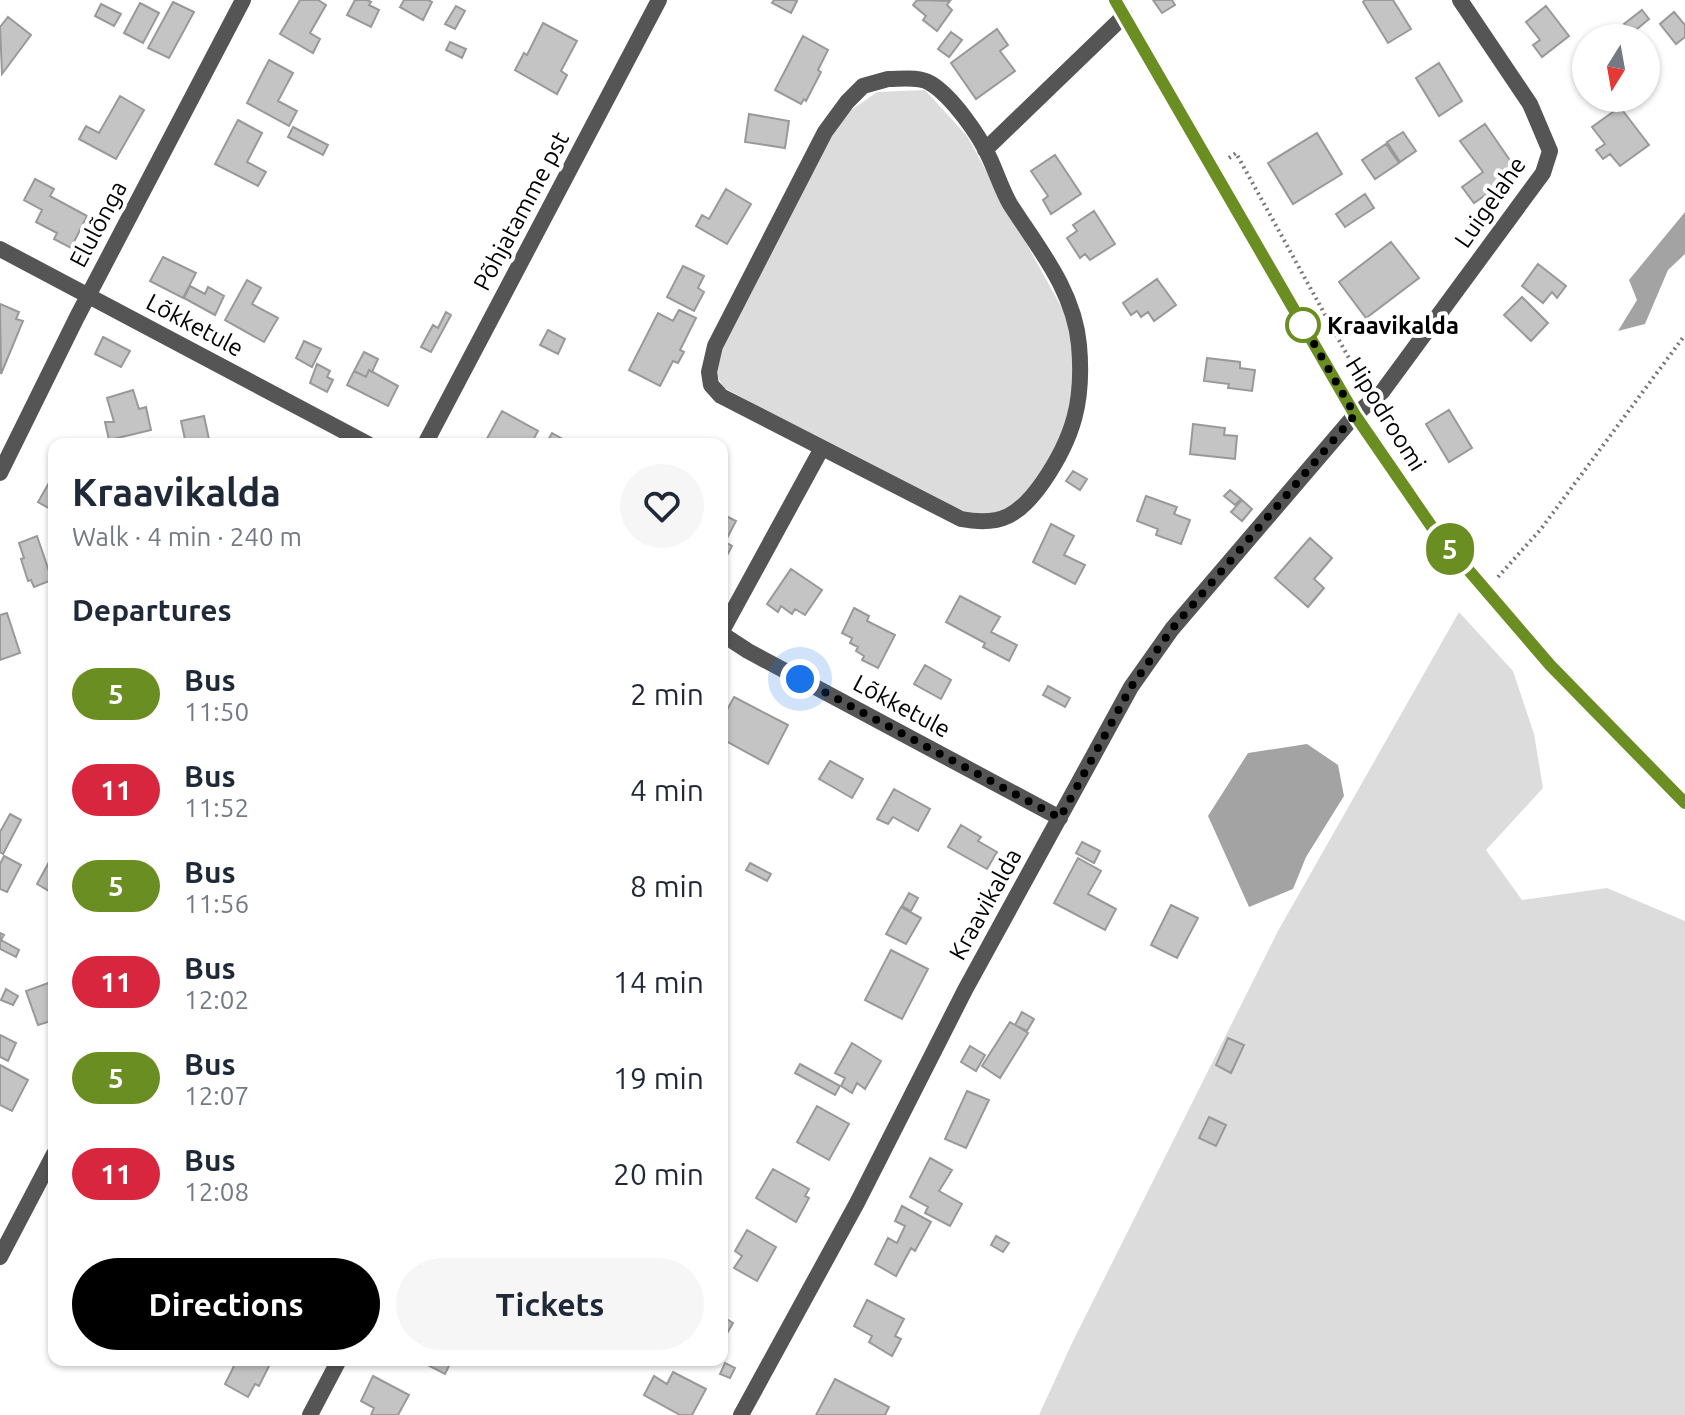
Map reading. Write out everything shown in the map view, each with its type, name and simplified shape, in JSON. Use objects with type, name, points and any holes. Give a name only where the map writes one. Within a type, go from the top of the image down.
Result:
[{"type":"street","name":"Elulõnga","points":[[0,473],[88,296],[243,0]]},
{"type":"street","name":"Põhjatamme pst","points":[[428,438],[659,0]]},
{"type":"street","name":"Luigelahe","points":[[1355,415],[1382,392],[1500,233],[1543,173],[1550,151],[1530,104],[1460,0]]},
{"type":"street","name":"Hipodroomi","points":[[1120,7],[1355,415],[1434,530],[1550,665],[1685,803]]},
{"type":"street","points":[[985,150],[1120,7]]},
{"type":"street","points":[[888,79],[929,82],[947,98],[985,150],[1010,203],[1050,262],[1069,305],[1079,343],[1079,408],[1061,456],[1033,496],[1021,508],[995,521],[980,523],[961,519],[822,448],[721,396],[711,385],[709,372],[715,346],[825,132],[847,102],[863,86],[888,79]]},
{"type":"street","name":"Lõkketule","points":[[0,249],[357,438]]},
{"type":"street","name":"Kraavikalda","points":[[741,1415],[857,1203],[965,990],[1131,687],[1172,629],[1355,415]]},
{"type":"street","points":[[728,622],[822,448]]},
{"type":"street","name":"Lõkketule","points":[[728,637],[1060,818]]},
{"type":"street","points":[[0,1257],[48,1165]]},
{"type":"street","points":[[310,1415],[336,1366]]},
{"type":"path","points":[[1485,591],[1541,529],[1685,335]]},
{"type":"shaded area","points":[[925,90],[967,136],[1073,328],[1076,365],[1063,439],[1025,500],[994,517],[971,516],[824,443],[723,387],[715,371],[718,355],[840,118],[877,92]]},
{"type":"shaded area","points":[[1685,212],[1685,254],[1668,270],[1645,324],[1618,331],[1637,300],[1629,280]]},
{"type":"shaded area","points":[[1459,612],[1513,671],[1534,734],[1543,788],[1486,850],[1522,900],[1607,888],[1685,921],[1685,1415],[1039,1415],[1278,931]]},
{"type":"shaded area","points":[[1307,744],[1338,765],[1344,796],[1306,857],[1293,889],[1249,907],[1208,816],[1248,753]]},
{"type":"building","points":[[300,0],[318,0],[326,5],[310,33],[320,39],[313,53],[280,34]]},
{"type":"building","points":[[355,0],[367,0],[371,2],[369,5],[379,10],[371,27],[347,15]]},
{"type":"building","points":[[404,0],[432,2],[423,20],[400,7]]},
{"type":"building","points":[[774,0],[797,1],[791,13],[772,3]]},
{"type":"building","points":[[917,0],[950,1],[947,5],[952,10],[937,31],[923,20],[926,16],[913,5]]},
{"type":"building","points":[[1153,0],[1172,0],[1175,5],[1162,13]]},
{"type":"building","points":[[1393,0],[1411,29],[1388,43],[1363,2]]},
{"type":"building","points":[[173,2],[194,12],[169,58],[148,48]]},
{"type":"building","points":[[140,3],[159,13],[143,43],[124,33]]},
{"type":"building","points":[[101,4],[121,14],[114,26],[95,16]]},
{"type":"building","points":[[456,6],[465,11],[455,29],[445,24]]},
{"type":"building","points":[[1546,6],[1569,36],[1542,57],[1533,45],[1540,40],[1526,22]]},
{"type":"building","points":[[1642,10],[1649,19],[1643,24],[1624,24]]},
{"type":"building","points":[[1674,12],[1685,25],[1685,37],[1676,44],[1660,24]]},
{"type":"building","points":[[8,17],[31,35],[2,74],[0,27]]},
{"type":"building","points":[[543,23],[577,41],[561,71],[567,75],[557,94],[515,70],[524,53],[527,55]]},
{"type":"building","points":[[997,29],[1008,45],[1000,51],[1015,71],[976,99],[951,63]]},
{"type":"building","points":[[951,32],[962,40],[949,57],[938,49]]},
{"type":"building","points":[[803,36],[828,50],[818,70],[821,72],[806,101],[804,99],[801,104],[775,90]]},
{"type":"building","points":[[450,42],[466,49],[462,58],[446,50]]},
{"type":"building","points":[[269,60],[293,73],[278,101],[297,111],[289,126],[247,103]]},
{"type":"building","points":[[1439,63],[1462,101],[1439,116],[1416,78]]},
{"type":"building","points":[[120,96],[144,110],[116,159],[79,139],[86,126],[99,133]]},
{"type":"building","points":[[1613,112],[1624,112],[1649,145],[1620,166],[1610,154],[1603,159],[1596,150],[1605,144],[1592,127]]},
{"type":"building","points":[[749,114],[789,121],[785,148],[745,142]]},
{"type":"building","points":[[238,120],[262,133],[247,162],[266,172],[258,186],[215,164]]},
{"type":"building","points":[[1485,124],[1518,172],[1474,203],[1462,187],[1483,172],[1460,141]]},
{"type":"building","points":[[293,127],[328,145],[323,155],[288,137]]},
{"type":"building","points":[[1403,132],[1416,151],[1400,162],[1387,142]]},
{"type":"building","points":[[1317,133],[1342,174],[1293,204],[1268,163]]},
{"type":"building","points":[[1386,144],[1399,163],[1375,179],[1362,160]]},
{"type":"building","points":[[1055,155],[1081,194],[1051,214],[1043,200],[1048,196],[1031,171]]},
{"type":"building","points":[[35,179],[54,189],[50,196],[87,216],[71,248],[54,239],[57,233],[36,222],[42,210],[24,200]]},
{"type":"building","points":[[726,189],[751,204],[727,244],[696,226],[702,215],[709,219]]},
{"type":"building","points":[[1365,194],[1374,208],[1345,227],[1336,214]]},
{"type":"building","points":[[1094,211],[1115,244],[1090,260],[1085,254],[1080,258],[1067,238],[1077,231],[1073,225]]},
{"type":"building","points":[[1391,242],[1419,278],[1366,318],[1339,282]]},
{"type":"building","points":[[163,257],[196,273],[183,298],[150,281]]},
{"type":"building","points":[[1538,264],[1566,286],[1557,298],[1552,292],[1543,303],[1522,286]]},
{"type":"building","points":[[683,266],[704,276],[698,288],[704,292],[694,311],[667,297]]},
{"type":"building","points":[[1157,279],[1176,305],[1154,321],[1148,312],[1141,317],[1137,311],[1131,315],[1123,303]]},
{"type":"building","points":[[247,280],[261,288],[252,304],[278,318],[264,342],[225,320]]},
{"type":"building","points":[[190,286],[205,294],[208,287],[224,296],[215,315],[184,298]]},
{"type":"building","points":[[1522,297],[1548,323],[1531,341],[1504,315]]},
{"type":"building","points":[[0,304],[19,312],[16,319],[23,321],[1,374]]},
{"type":"building","points":[[679,310],[696,318],[680,350],[684,352],[678,363],[673,361],[660,386],[629,370],[658,313],[673,321]]},
{"type":"building","points":[[446,312],[451,315],[431,352],[421,347],[433,325],[438,328]]},
{"type":"building","points":[[548,330],[565,339],[558,354],[540,345]]},
{"type":"building","points":[[103,337],[130,351],[121,367],[95,354]]},
{"type":"building","points":[[304,341],[321,349],[312,367],[296,358]]},
{"type":"building","points":[[364,352],[378,359],[366,377],[354,371]]},
{"type":"building","points":[[1207,358],[1240,362],[1240,368],[1255,370],[1252,391],[1204,381]]},
{"type":"building","points":[[317,364],[330,371],[327,377],[333,380],[327,392],[310,383]]},
{"type":"building","points":[[369,370],[398,386],[388,406],[347,385],[354,371],[366,377]]},
{"type":"building","points":[[133,390],[139,409],[146,407],[151,430],[109,438],[105,422],[114,422],[107,398]]},
{"type":"building","points":[[1449,410],[1472,448],[1449,462],[1426,424]]},
{"type":"building","points":[[502,411],[538,431],[534,438],[487,438]]},
{"type":"building","points":[[204,416],[209,438],[185,438],[181,421]]},
{"type":"building","points":[[1193,424],[1225,428],[1224,435],[1237,436],[1235,459],[1190,454]]},
{"type":"building","points":[[1073,471],[1087,479],[1080,490],[1066,481]]},
{"type":"building","points":[[48,484],[48,508],[38,502]]},
{"type":"building","points":[[1230,490],[1241,499],[1235,505],[1224,496]]},
{"type":"building","points":[[1146,496],[1177,507],[1174,514],[1190,520],[1181,544],[1156,535],[1158,529],[1137,521]]},
{"type":"building","points":[[1242,500],[1252,509],[1242,521],[1231,512]]},
{"type":"building","points":[[728,517],[736,521],[728,536]]},
{"type":"building","points":[[1051,524],[1074,536],[1064,555],[1085,565],[1075,584],[1033,562]]},
{"type":"building","points":[[37,536],[48,568],[48,582],[34,587],[31,580],[28,581],[19,543]]},
{"type":"building","points":[[1310,538],[1332,558],[1314,579],[1324,588],[1308,607],[1275,578]]},
{"type":"building","points":[[791,569],[822,590],[805,615],[795,609],[792,614],[781,606],[778,612],[767,604]]},
{"type":"building","points":[[960,596],[1000,617],[991,632],[1017,645],[1009,661],[983,647],[985,643],[946,622]]},
{"type":"building","points":[[854,608],[869,616],[867,621],[895,635],[878,668],[862,660],[864,656],[856,651],[858,647],[850,643],[852,638],[842,633]]},
{"type":"building","points":[[7,613],[20,653],[0,660],[0,615]]},
{"type":"building","points":[[925,665],[951,680],[941,699],[914,684]]},
{"type":"building","points":[[1048,686],[1070,698],[1065,707],[1043,695]]},
{"type":"building","points":[[734,697],[788,725],[768,764],[728,742],[728,708]]},
{"type":"building","points":[[830,761],[863,779],[852,798],[819,779]]},
{"type":"building","points":[[894,789],[930,809],[918,831],[893,817],[888,824],[877,819]]},
{"type":"building","points":[[10,814],[21,820],[3,854],[0,852],[0,832]]},
{"type":"building","points":[[961,825],[981,837],[978,841],[997,852],[987,869],[948,847]]},
{"type":"building","points":[[1082,842],[1100,851],[1094,863],[1076,853]]},
{"type":"building","points":[[4,856],[21,865],[7,892],[0,889],[0,864]]},
{"type":"building","points":[[1078,858],[1101,871],[1088,894],[1116,909],[1105,930],[1054,903]]},
{"type":"building","points":[[750,863],[771,874],[767,881],[746,870]]},
{"type":"building","points":[[48,864],[48,890],[37,884]]},
{"type":"building","points":[[909,893],[918,898],[911,911],[902,906]]},
{"type":"building","points":[[1171,905],[1198,918],[1177,958],[1151,945]]},
{"type":"building","points":[[901,907],[921,918],[906,944],[886,934]]},
{"type":"building","points":[[0,933],[4,935],[1,940],[19,950],[16,957],[0,949]]},
{"type":"building","points":[[891,950],[928,969],[902,1019],[865,1000]]},
{"type":"building","points":[[48,983],[48,1022],[38,1025],[26,991]]},
{"type":"building","points":[[6,989],[18,996],[13,1005],[1,1000]]},
{"type":"building","points":[[1022,1012],[1034,1019],[1027,1031],[1015,1025]]},
{"type":"building","points":[[1010,1022],[1028,1033],[1000,1078],[982,1066]]},
{"type":"building","points":[[0,1035],[16,1043],[8,1061],[0,1057]]},
{"type":"building","points":[[1228,1038],[1244,1045],[1231,1073],[1216,1065]]},
{"type":"building","points":[[852,1043],[881,1061],[865,1089],[857,1083],[852,1093],[841,1086],[845,1078],[835,1073]]},
{"type":"building","points":[[970,1046],[985,1055],[976,1071],[961,1062]]},
{"type":"building","points":[[800,1064],[840,1086],[835,1095],[795,1073]]},
{"type":"building","points":[[0,1065],[28,1080],[12,1111],[0,1105]]},
{"type":"building","points":[[967,1091],[989,1100],[966,1148],[945,1139]]},
{"type":"building","points":[[817,1106],[849,1124],[829,1160],[797,1142]]},
{"type":"building","points":[[1209,1117],[1226,1125],[1216,1146],[1199,1138]]},
{"type":"building","points":[[930,1158],[952,1170],[939,1191],[962,1204],[950,1226],[925,1213],[928,1207],[910,1197]]},
{"type":"building","points":[[773,1169],[809,1189],[805,1196],[809,1198],[796,1222],[756,1198]]},
{"type":"building","points":[[902,1206],[931,1222],[915,1251],[911,1248],[896,1276],[875,1264],[888,1238],[897,1243],[905,1226],[895,1221]]},
{"type":"building","points":[[747,1230],[776,1247],[757,1281],[734,1268],[742,1256],[735,1251]]},
{"type":"building","points":[[996,1236],[1009,1243],[1003,1252],[991,1245]]},
{"type":"building","points":[[867,1300],[904,1319],[895,1336],[901,1339],[892,1356],[869,1342],[872,1336],[854,1326]]},
{"type":"building","points":[[234,1366],[269,1366],[259,1386],[255,1384],[248,1397],[225,1384]]},
{"type":"building","points":[[430,1366],[449,1366],[445,1374]]},
{"type":"building","points":[[724,1366],[735,1368],[730,1378],[720,1374]]},
{"type":"building","points":[[673,1372],[706,1389],[692,1415],[680,1415],[644,1395],[654,1376],[667,1384]]},
{"type":"building","points":[[373,1376],[409,1395],[398,1415],[371,1415],[374,1408],[361,1401]]},
{"type":"building","points":[[835,1379],[889,1407],[885,1415],[816,1415]]},
{"type":"bus line","name":"5","points":[[1115,0],[1375,447],[1434,530],[1550,665],[1685,803]]},
{"type":"place","name":"Kraavikalda","points":[[1303,325]]},
{"type":"route","points":[[800,679],[1060,818],[1131,687],[1172,629],[1355,415],[1301,321],[1303,325]]}]
